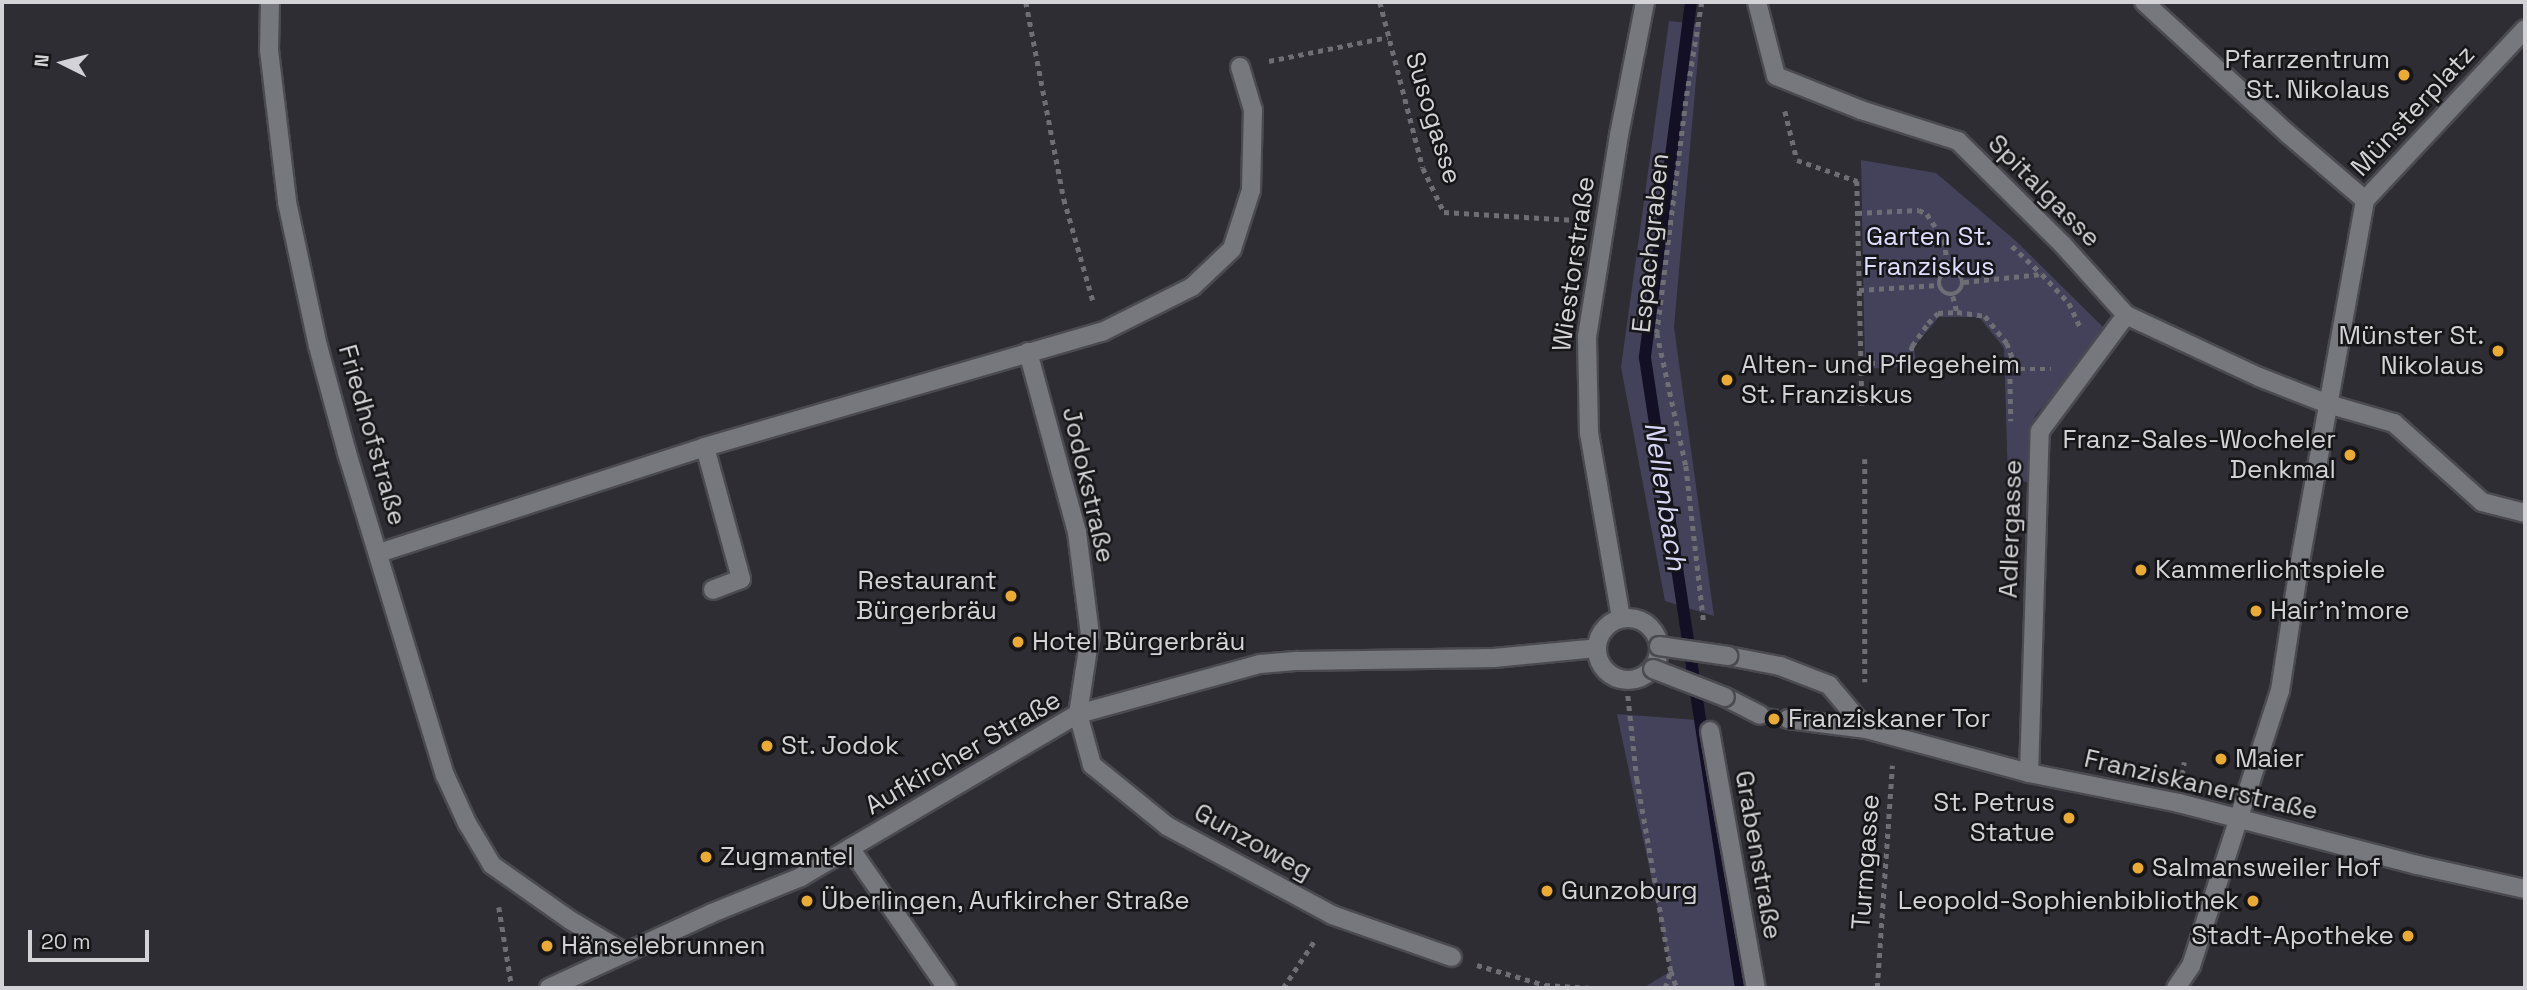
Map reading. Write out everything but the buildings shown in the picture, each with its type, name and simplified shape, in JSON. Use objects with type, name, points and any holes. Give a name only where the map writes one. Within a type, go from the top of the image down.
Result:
[{"type":"street","name":"Friedhofstraße","points":[[270,2],[269,50],[287,202],[329,386],[445,775],[467,824],[492,865],[570,920],[624,952]]},
{"type":"street","name":"Wiestorstraße","points":[[1621,618],[1589,433],[1587,337],[1604,222],[1644,2]]},
{"type":"street","points":[[1757,2],[1776,76]]},
{"type":"street","points":[[2144,2],[2278,126],[2365,200]]},
{"type":"street","name":"Münsterplatz","points":[[2176,988],[2191,966],[2280,691],[2299,567],[2365,200],[2525,29]]},
{"type":"street","points":[[379,553],[705,447],[1102,332],[1192,288],[1232,249],[1251,190],[1253,110],[1240,67]]},
{"type":"street","name":"Spitalgasse","points":[[1776,76],[1861,110],[1958,141],[2063,245],[2126,316],[2259,377],[2328,404],[2394,423],[2482,502],[2525,513]]},
{"type":"street","name":"Adlergasse","points":[[2029,773],[2040,431],[2126,316]]},
{"type":"street","name":"Jodokstraße","points":[[1028,352],[1077,532],[1090,635],[1078,715]]},
{"type":"street","points":[[705,447],[741,579],[713,590]]},
{"type":"street","points":[[1621,618],[1642,621],[1651,627],[1659,646],[1653,668],[1646,675],[1627,680],[1609,673],[1602,666],[1597,648],[1604,629],[1621,618]]},
{"type":"street","points":[[1659,646],[1780,666],[1829,685],[1866,729]]},
{"type":"street","name":"Aufkircher Straße","points":[[549,988],[624,952],[802,877],[1078,715],[1260,664],[1494,658],[1597,648]]},
{"type":"street","points":[[1653,668],[1725,697],[1760,715]]},
{"type":"street","name":"Gunzoweg","points":[[1078,715],[1092,765],[1167,825],[1332,915],[1452,957]]},
{"type":"street","name":"Franziskanerstraße","points":[[1788,719],[1866,729],[1894,739],[2029,773],[2179,803],[2417,865],[2525,889]]},
{"type":"street","name":"Grabenstraße","points":[[1710,731],[1756,988]]},
{"type":"street","points":[[850,848],[947,988]]},
{"type":"path","points":[[1026,2],[1064,199],[1102,332]]},
{"type":"path","name":"Susogasse","points":[[1380,2],[1423,168],[1444,212],[1604,222]]},
{"type":"path","name":"Espachgraben","points":[[1702,2],[1686,101],[1657,333],[1686,466],[1703,612]]},
{"type":"path","points":[[1240,67],[1388,37]]},
{"type":"path","points":[[1776,76],[1797,160],[1857,181],[1863,406]]},
{"type":"path","points":[[1857,213],[1919,210],[1927,214],[1944,240],[1949,271]]},
{"type":"path","points":[[2012,246],[2042,274],[2077,314],[2081,338]]},
{"type":"path","points":[[1938,285],[1941,276],[1949,271],[1959,274],[1964,282]]},
{"type":"path","points":[[1964,282],[2042,274]]},
{"type":"path","points":[[1953,296],[1961,291],[1964,282]]},
{"type":"path","points":[[1859,290],[1938,285]]},
{"type":"path","points":[[1938,285],[1944,293],[1953,296]]},
{"type":"path","points":[[1953,296],[1957,312]]},
{"type":"path","points":[[1860,365],[1908,360],[1912,346],[1938,313],[1957,312],[1985,316],[2007,343],[2012,357],[2010,369],[2056,369]]},
{"type":"path","points":[[1865,459],[1866,729]]},
{"type":"path","points":[[1627,680],[1637,779],[1671,971],[1677,988]]},
{"type":"path","name":"Turmgasse","points":[[1877,988],[1894,739]]},
{"type":"path","points":[[492,865],[512,988]]},
{"type":"path","points":[[1283,988],[1332,915]]},
{"type":"path","points":[[1452,957],[1545,985],[1592,988]]},
{"type":"path","points":[[1665,988],[1671,971]]},
{"type":"green space","points":[[1669,21],[1701,24],[1674,327],[1714,616],[1665,601],[1621,367]]},
{"type":"green space","name":"Garten St. Franziskus","points":[[1861,160],[1936,173],[2016,241],[2104,328],[2075,370],[2035,416],[2028,482],[2008,481],[2004,348],[1979,317],[1939,317],[1914,347],[1916,366],[1865,369]]},
{"type":"green space","points":[[1617,714],[1697,720],[1750,988],[1643,988],[1671,971]]},
{"type":"waterway","name":"Nellenbach","points":[[1691,2],[1645,358],[1741,988]]},
{"type":"tunnel","points":[[1760,715],[1788,719]]},
{"type":"place","name":"Pfarrzentrum St. Nikolaus","points":[[2404,75]]},
{"type":"place","name":"Münster St. Nikolaus","points":[[2498,351]]},
{"type":"place","name":"Alten- und Pflegeheim St. Franziskus","points":[[1727,380]]},
{"type":"place","name":"Franz-Sales-Wocheler Denkmal","points":[[2350,455]]},
{"type":"place","name":"Kammerlichtspiele","points":[[2141,570]]},
{"type":"place","name":"Restaurant Bürgerbräu","points":[[1011,596]]},
{"type":"place","name":"Hair'n'more","points":[[2256,611]]},
{"type":"place","name":"Hotel Bürgerbräu","points":[[1018,642]]},
{"type":"place","name":"Franziskaner Tor","points":[[1774,719]]},
{"type":"place","name":"St. Jodok","points":[[767,746]]},
{"type":"place","name":"Maier","points":[[2221,759]]},
{"type":"place","name":"St. Petrus Statue","points":[[2069,818]]},
{"type":"place","name":"Zugmantel","points":[[706,857]]},
{"type":"place","name":"Salmansweiler Hof","points":[[2138,868]]},
{"type":"place","name":"Gunzoburg","points":[[1547,891]]},
{"type":"place","name":"Überlingen, Aufkircher Straße","points":[[807,901]]},
{"type":"place","name":"Leopold-Sophienbibliothek","points":[[2253,901]]},
{"type":"place","name":"Stadt-Apotheke","points":[[2408,936]]},
{"type":"place","name":"Hänselebrunnen","points":[[547,946]]}]
